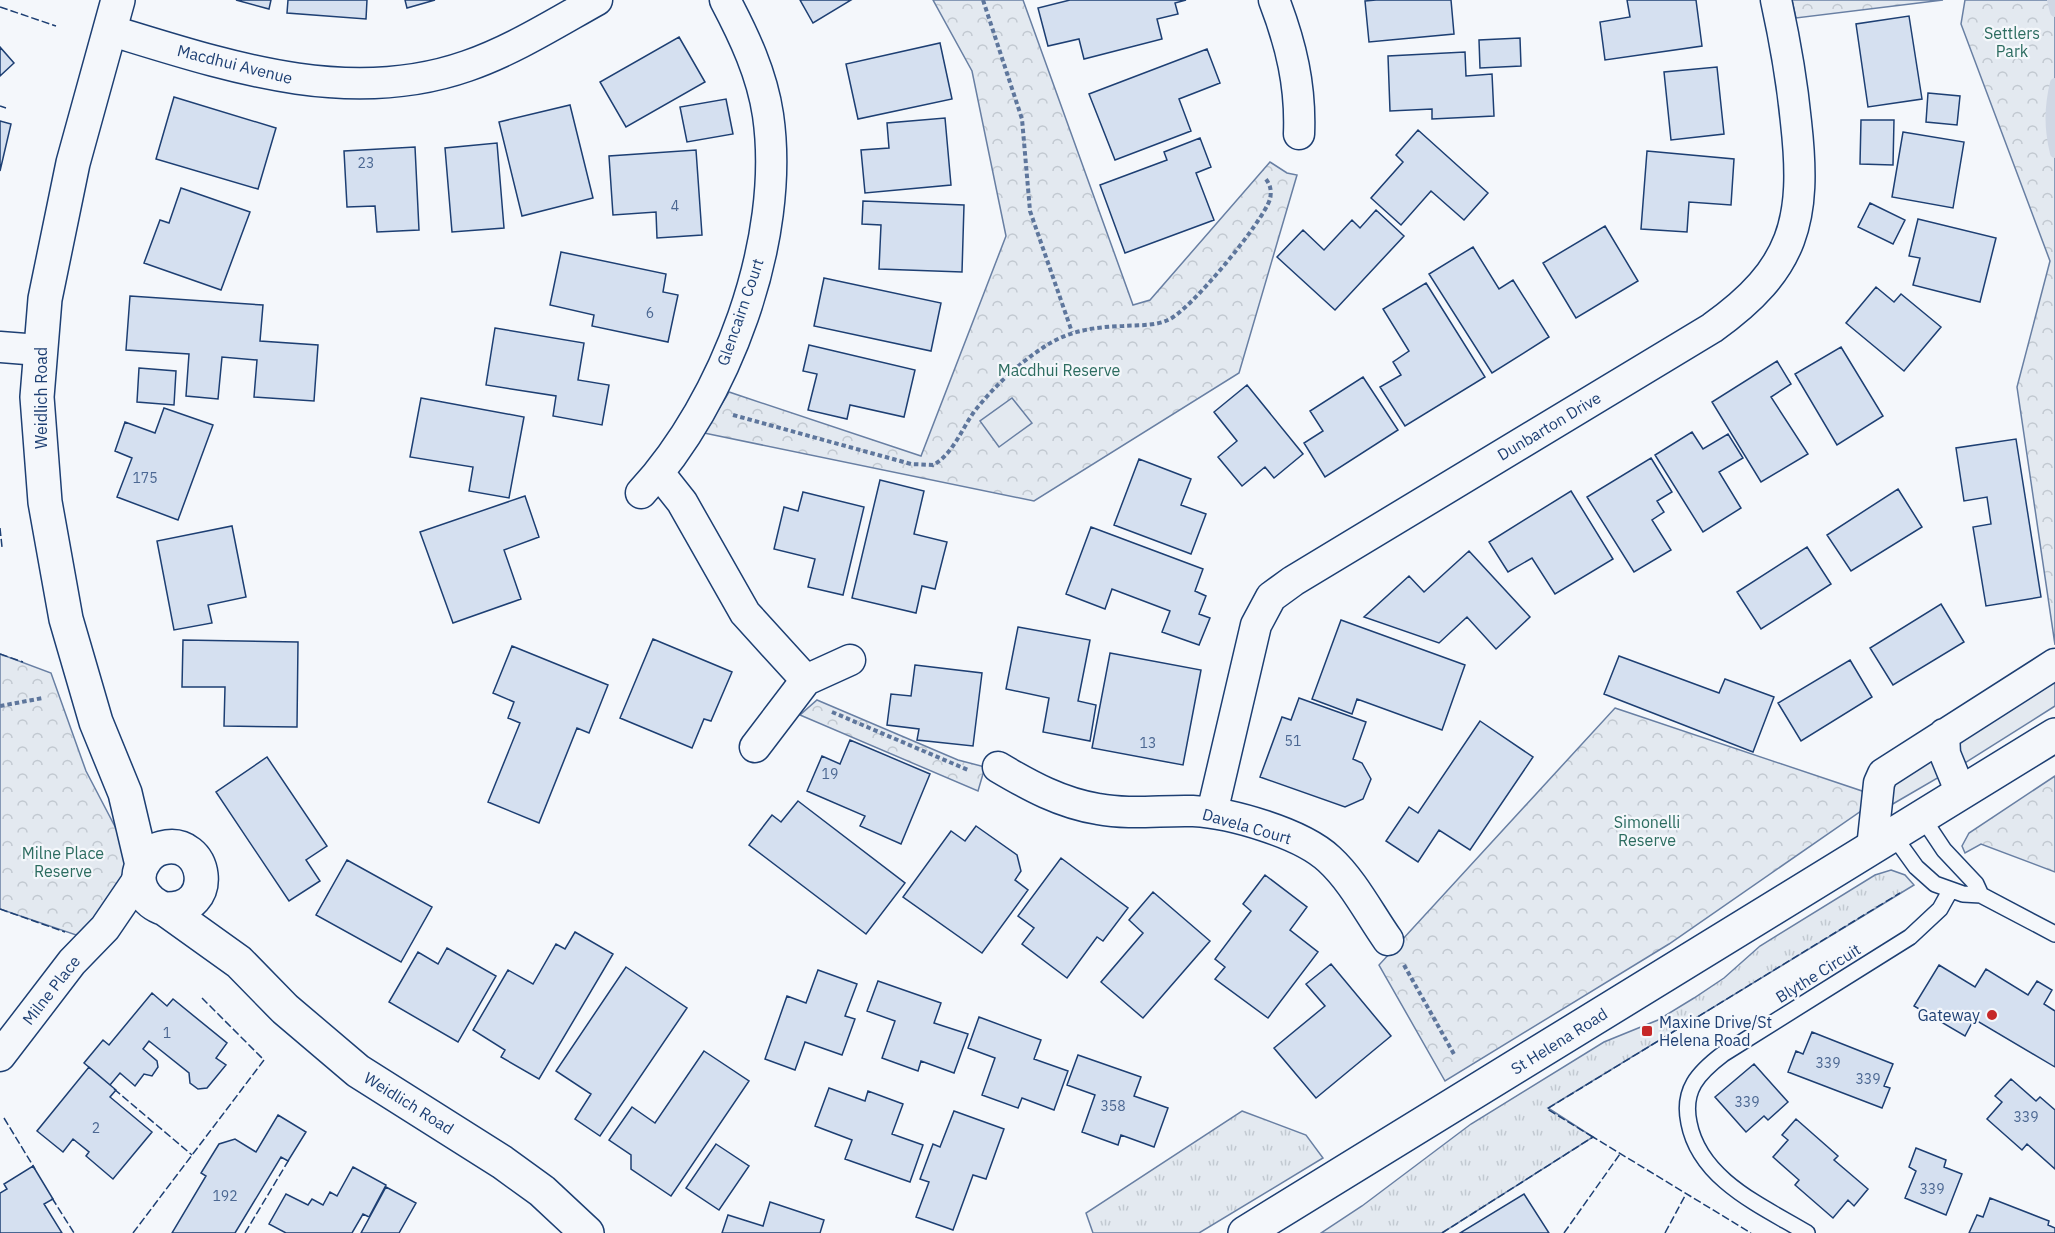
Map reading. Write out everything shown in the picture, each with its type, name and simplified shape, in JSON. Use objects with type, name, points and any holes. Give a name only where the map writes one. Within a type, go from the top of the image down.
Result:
[{"type":"street","name":"Macdhui Avenue","points":[[114,15],[254,72],[291,80],[331,84],[380,83],[466,67],[512,47],[597,0]]},
{"type":"street","name":"Glencairn Court","points":[[725,0],[751,55],[768,114],[771,190],[765,236],[752,286],[719,374],[705,404],[650,483],[691,517],[745,613],[806,680]]},
{"type":"street","points":[[1274,0],[1296,71],[1300,95],[1299,134]]},
{"type":"street","name":"Dunbarton Drive","points":[[1212,813],[1256,625],[1271,597],[1293,581],[1712,328],[1754,294],[1772,272],[1789,241],[1798,214],[1802,188],[1793,92],[1776,0]]},
{"type":"street","name":"Weidlich Road","points":[[114,15],[73,163],[45,299],[39,350],[37,397],[45,502],[64,610],[96,722],[125,793],[140,871]]},
{"type":"street","points":[[0,347],[39,350]]},
{"type":"street","points":[[755,747],[806,680],[850,660]]},
{"type":"street","points":[[1882,842],[1879,783],[1883,774],[2055,664]]},
{"type":"street","points":[[1944,734],[1945,754],[1961,794]]},
{"type":"street","name":"St Helena Road","points":[[1249,1232],[2055,735]]},
{"type":"street","name":"Davela Court","points":[[998,767],[1044,793],[1068,802],[1125,812],[1212,813],[1266,827],[1313,846],[1341,871],[1388,940]]},
{"type":"street","name":"Weidlich Road","points":[[125,793],[177,848]]},
{"type":"street","points":[[177,848],[194,857],[199,866],[201,886],[197,894],[183,907],[163,908],[145,896],[140,871],[156,850],[177,848]]},
{"type":"street","name":"Milne Place","points":[[0,1056],[72,962],[105,928],[140,871]]},
{"type":"street","name":"Weidlich Road","points":[[201,886],[239,962]]},
{"type":"street","name":"Weidlich Road","points":[[163,908],[239,962],[294,1016],[358,1071],[502,1162],[542,1191],[587,1233]]},
{"type":"street","name":"Milne Place","points":[[105,928],[163,908]]},
{"type":"lane","points":[[1922,817],[1944,850],[1976,884],[1981,895]]},
{"type":"lane","points":[[1882,842],[1922,874],[1950,891],[1981,895],[2055,934]]},
{"type":"lane","name":"Blythe Circuit","points":[[1807,1233],[1731,1185],[1705,1159],[1690,1130],[1687,1099],[1690,1088],[1707,1067],[1723,1054],[1910,937],[1940,909],[1950,891]]},
{"type":"path","points":[[983,0],[1022,119],[1030,211],[1072,333]]},
{"type":"path","points":[[733,415],[911,464],[933,465],[946,454],[976,409],[1004,378],[1041,348],[1072,333],[1093,327],[1166,321],[1185,310],[1261,216],[1271,195],[1271,189],[1265,178]]},
{"type":"path","points":[[0,706],[43,698]]},
{"type":"path","points":[[832,712],[970,771],[990,774],[998,767]]},
{"type":"path","points":[[1388,940],[1417,985],[1455,1056]]},
{"type":"green space","name":"Macdhui Reserve","points":[[933,0],[1023,0],[1133,305],[1150,300],[1270,162],[1287,173],[1297,175],[1239,373],[1034,501],[704,433],[729,392],[921,456],[1006,236],[972,71]]},
{"type":"green space","name":"Settlers Park","points":[[1792,0],[1943,0],[1796,18]]},
{"type":"green space","name":"Settlers Park","points":[[1965,0],[2055,0],[2055,645],[2017,387],[2050,261],[1961,24]]},
{"type":"green space","points":[[1012,398],[1032,423],[999,447],[980,421]]},
{"type":"green space","name":"Milne Place Reserve","points":[[0,654],[51,673],[86,771],[122,840],[129,870],[91,923],[76,935],[0,909]]},
{"type":"green space","points":[[2055,682],[2055,706],[1960,766],[1957,747],[1963,740]]},
{"type":"green space","points":[[817,700],[958,760],[985,767],[978,791],[800,715]]},
{"type":"green space","name":"Simonelli Reserve","points":[[1615,708],[1862,791],[1866,797],[1861,811],[1669,944],[1445,1081],[1379,965]]},
{"type":"green space","points":[[1931,757],[1941,776],[1891,805],[1893,783]]},
{"type":"green space","points":[[2055,776],[2055,872],[1981,844],[1965,853],[1962,846],[1969,833]]},
{"type":"green space","points":[[1891,870],[1905,875],[1914,885],[1548,1108],[1593,1137],[1442,1233],[1321,1233],[1362,1206],[1471,1124],[1604,1042],[1658,1020],[1724,978],[1760,946],[1875,875]]},
{"type":"green space","points":[[1242,1111],[1306,1135],[1323,1158],[1199,1233],[1093,1233],[1086,1213]]},
{"type":"building","points":[[236,0],[271,0],[269,9]]},
{"type":"building","points":[[288,0],[367,0],[366,19],[287,13]]},
{"type":"building","points":[[405,0],[435,0],[407,8]]},
{"type":"building","points":[[800,0],[851,0],[813,23]]},
{"type":"building","points":[[1070,0],[1186,0],[1175,3],[1178,14],[1157,19],[1162,39],[1084,59],[1079,39],[1048,46],[1038,8]]},
{"type":"building","points":[[1451,0],[1454,34],[1369,42],[1365,1]]},
{"type":"building","points":[[1627,0],[1696,0],[1702,46],[1605,60],[1600,22],[1630,17]]},
{"type":"building","points":[[1909,16],[1922,99],[1868,107],[1856,24]]},
{"type":"building","points":[[679,37],[705,82],[626,127],[600,82]]},
{"type":"building","points":[[1520,38],[1521,66],[1480,68],[1479,40]]},
{"type":"building","points":[[940,43],[952,99],[858,119],[846,64]]},
{"type":"building","points":[[0,47],[14,63],[0,76]]},
{"type":"building","points":[[1207,49],[1220,83],[1179,99],[1191,131],[1115,160],[1089,94]]},
{"type":"building","points":[[1465,52],[1466,76],[1492,74],[1494,116],[1432,119],[1432,109],[1390,111],[1388,56]]},
{"type":"building","points":[[1717,67],[1724,134],[1671,140],[1664,72]]},
{"type":"building","points":[[1928,93],[1960,96],[1957,125],[1926,122]]},
{"type":"building","points":[[174,97],[276,128],[258,189],[156,159]]},
{"type":"building","points":[[726,99],[733,134],[687,142],[680,107]]},
{"type":"building","points":[[570,105],[593,198],[522,216],[499,122]]},
{"type":"building","points":[[945,118],[951,185],[865,193],[861,150],[889,148],[887,123]]},
{"type":"building","points":[[1861,120],[1894,120],[1893,165],[1860,164]]},
{"type":"building","points":[[0,121],[11,124],[0,171]]},
{"type":"building","points":[[1418,130],[1488,193],[1464,220],[1431,191],[1401,225],[1371,198],[1403,162],[1396,155]]},
{"type":"building","points":[[1903,132],[1964,142],[1953,208],[1892,197]]},
{"type":"building","points":[[1200,138],[1211,167],[1196,173],[1214,220],[1125,253],[1100,185],[1167,160],[1164,152]]},
{"type":"building","points":[[497,143],[504,228],[452,232],[445,148]]},
{"type":"building","points":[[415,147],[419,230],[377,232],[375,206],[347,207],[344,151]]},
{"type":"building","points":[[696,150],[702,235],[657,238],[656,212],[613,215],[609,156]]},
{"type":"building","points":[[1647,151],[1734,159],[1731,205],[1689,202],[1687,232],[1641,229]]},
{"type":"building","points":[[181,188],[250,212],[221,290],[144,263],[160,220],[169,223]]},
{"type":"building","points":[[863,201],[964,205],[962,272],[879,269],[881,225],[862,224]]},
{"type":"building","points":[[1870,203],[1905,220],[1893,244],[1858,227]]},
{"type":"building","points":[[1376,210],[1404,236],[1335,310],[1277,257],[1303,230],[1324,250],[1352,220],[1360,228]]},
{"type":"building","points":[[1918,219],[1996,238],[1980,302],[1913,285],[1920,258],[1909,256]]},
{"type":"building","points":[[1605,226],[1638,281],[1576,318],[1543,263]]},
{"type":"building","points":[[1473,247],[1499,289],[1513,280],[1549,337],[1492,373],[1429,274]]},
{"type":"building","points":[[561,252],[666,274],[663,292],[678,295],[668,342],[592,326],[594,315],[550,305]]},
{"type":"building","points":[[824,278],[941,303],[931,351],[814,326]]},
{"type":"building","points":[[1426,283],[1485,377],[1405,426],[1380,387],[1401,375],[1393,362],[1409,351],[1383,309]]},
{"type":"building","points":[[1876,287],[1894,302],[1901,294],[1941,327],[1904,371],[1846,323]]},
{"type":"building","points":[[130,296],[263,305],[260,341],[318,345],[314,401],[254,397],[257,360],[222,357],[218,399],[186,396],[189,354],[126,350]]},
{"type":"building","points":[[495,328],[584,343],[578,380],[609,385],[602,425],[553,416],[556,396],[486,385]]},
{"type":"building","points":[[809,345],[915,370],[904,417],[850,405],[847,419],[808,410],[817,374],[803,371]]},
{"type":"building","points":[[1841,347],[1883,416],[1837,445],[1795,374]]},
{"type":"building","points":[[1777,361],[1791,384],[1771,397],[1808,454],[1761,482],[1712,402]]},
{"type":"building","points":[[139,368],[176,371],[174,405],[137,402]]},
{"type":"building","points":[[1363,377],[1398,430],[1325,477],[1304,443],[1323,431],[1310,411]]},
{"type":"building","points":[[1247,385],[1303,454],[1274,478],[1265,467],[1242,486],[1218,457],[1237,441],[1214,412]]},
{"type":"building","points":[[421,398],[524,417],[509,498],[469,491],[473,467],[410,457]]},
{"type":"building","points":[[164,408],[213,425],[178,520],[117,497],[132,458],[115,451],[125,422],[155,433]]},
{"type":"building","points":[[1692,432],[1703,449],[1728,434],[1743,458],[1719,472],[1741,508],[1703,532],[1655,455]]},
{"type":"building","points":[[2016,439],[2041,597],[1986,606],[1973,527],[1991,524],[1987,497],[1964,501],[1956,448]]},
{"type":"building","points":[[1651,458],[1672,492],[1657,501],[1664,512],[1652,520],[1671,550],[1634,572],[1587,497]]},
{"type":"building","points":[[1139,459],[1191,479],[1181,505],[1206,514],[1191,554],[1114,525]]},
{"type":"building","points":[[880,480],[924,491],[914,534],[947,542],[935,589],[922,586],[916,613],[852,598]]},
{"type":"building","points":[[1898,489],[1922,527],[1851,571],[1827,535]]},
{"type":"building","points":[[1571,491],[1613,559],[1555,594],[1532,558],[1508,572],[1489,542]]},
{"type":"building","points":[[803,492],[864,507],[843,595],[808,587],[815,559],[774,549],[784,507],[798,511]]},
{"type":"building","points":[[525,496],[539,537],[504,550],[521,599],[453,623],[420,532]]},
{"type":"building","points":[[232,526],[246,597],[208,605],[212,623],[174,630],[157,541]]},
{"type":"building","points":[[1091,527],[1203,569],[1195,591],[1206,596],[1199,614],[1210,618],[1199,645],[1162,632],[1170,611],[1112,589],[1105,609],[1066,594]]},
{"type":"building","points":[[1807,547],[1831,584],[1761,629],[1737,592]]},
{"type":"building","points":[[1469,551],[1530,617],[1496,649],[1467,617],[1439,643],[1364,617],[1409,576],[1424,592]]},
{"type":"building","points":[[1941,604],[1964,642],[1893,685],[1870,648]]},
{"type":"building","points":[[1341,620],[1465,665],[1442,730],[1357,699],[1352,714],[1312,699]]},
{"type":"building","points":[[1018,627],[1090,640],[1078,701],[1096,705],[1090,741],[1043,732],[1049,698],[1006,689]]},
{"type":"building","points":[[653,639],[732,672],[711,721],[704,719],[692,748],[620,718]]},
{"type":"building","points":[[183,640],[298,642],[297,727],[224,726],[225,687],[182,687]]},
{"type":"building","points":[[512,646],[608,685],[589,733],[577,728],[539,823],[488,802],[520,723],[508,718],[514,702],[493,693]]},
{"type":"building","points":[[1110,653],[1201,670],[1183,765],[1092,748]]},
{"type":"building","points":[[1619,656],[1719,693],[1725,679],[1774,697],[1753,752],[1604,694]]},
{"type":"building","points":[[1850,660],[1872,697],[1801,741],[1778,703]]},
{"type":"building","points":[[915,665],[982,673],[973,746],[917,740],[919,729],[887,725],[891,694],[911,696]]},
{"type":"building","points":[[1299,698],[1366,722],[1353,759],[1362,763],[1371,779],[1363,799],[1345,807],[1260,777],[1282,717],[1291,720]]},
{"type":"building","points":[[1480,721],[1533,757],[1470,850],[1439,830],[1418,862],[1386,841],[1409,807],[1418,813]]},
{"type":"building","points":[[850,740],[930,774],[901,844],[860,826],[865,816],[807,791],[822,756],[840,764]]},
{"type":"building","points":[[267,757],[327,846],[306,860],[320,881],[289,901],[216,792]]},
{"type":"building","points":[[798,801],[905,883],[866,934],[749,845],[772,815],[781,822]]},
{"type":"building","points":[[976,826],[1017,855],[1021,871],[1015,880],[1028,890],[982,953],[903,897],[951,831],[965,841]]},
{"type":"building","points":[[1061,858],[1128,908],[1103,941],[1097,937],[1067,978],[1022,944],[1034,928],[1018,916]]},
{"type":"building","points":[[347,860],[432,907],[401,962],[316,915]]},
{"type":"building","points":[[1265,875],[1307,907],[1290,930],[1318,952],[1268,1018],[1215,979],[1225,967],[1215,959],[1251,911],[1243,904]]},
{"type":"building","points":[[1153,892],[1210,941],[1143,1018],[1101,982],[1143,933],[1129,920]]},
{"type":"building","points":[[575,932],[613,954],[539,1079],[501,1057],[505,1050],[473,1030],[508,970],[533,984],[556,944],[565,949]]},
{"type":"building","points":[[447,948],[496,976],[458,1042],[389,1002],[418,952],[438,964]]},
{"type":"building","points":[[1331,964],[1391,1036],[1316,1098],[1274,1048],[1325,1006],[1306,984]]},
{"type":"building","name":"Gateway","points":[[1939,965],[1975,987],[1986,969],[2028,995],[2037,981],[2052,990],[2044,1004],[2055,1011],[2055,1067],[1974,1019],[1965,1036],[1914,1006]]},
{"type":"building","points":[[626,967],[687,1008],[600,1136],[575,1119],[591,1094],[556,1071]]},
{"type":"building","points":[[818,970],[857,984],[845,1016],[855,1019],[842,1055],[805,1042],[795,1070],[765,1059],[787,996],[806,1003]]},
{"type":"building","points":[[878,981],[941,1003],[934,1023],[968,1034],[954,1073],[921,1061],[918,1071],[882,1058],[895,1021],[867,1011]]},
{"type":"building","points":[[152,993],[167,1006],[173,999],[227,1043],[216,1058],[226,1065],[207,1088],[198,1089],[190,1083],[189,1073],[149,1041],[143,1049],[157,1061],[158,1067],[152,1076],[144,1074],[135,1086],[120,1073],[110,1085],[84,1063],[103,1040],[109,1045]]},
{"type":"building","points":[[979,1017],[1041,1040],[1034,1059],[1068,1071],[1054,1110],[1022,1098],[1018,1108],[982,1095],[995,1058],[968,1048]]},
{"type":"building","name":"Gateway","points":[[1812,1032],[1893,1064],[1884,1086],[1890,1088],[1882,1108],[1788,1072],[1796,1051],[1803,1054]]},
{"type":"building","points":[[704,1051],[749,1081],[671,1196],[631,1169],[631,1155],[609,1140],[632,1107],[655,1123]]},
{"type":"building","points":[[1078,1055],[1141,1077],[1134,1096],[1168,1108],[1154,1147],[1121,1135],[1118,1145],[1082,1132],[1095,1095],[1067,1085]]},
{"type":"building","points":[[1754,1064],[1788,1102],[1768,1120],[1764,1116],[1746,1132],[1715,1097]]},
{"type":"building","points":[[89,1067],[116,1090],[110,1097],[152,1132],[113,1179],[86,1156],[89,1152],[73,1139],[63,1152],[37,1131]]},
{"type":"building","points":[[2011,1079],[2036,1101],[2040,1097],[2055,1110],[2055,1169],[2027,1144],[2022,1150],[1987,1119],[2002,1102],[1995,1096]]},
{"type":"building","points":[[829,1088],[865,1101],[868,1091],[903,1104],[892,1134],[923,1145],[910,1182],[845,1159],[852,1140],[815,1126]]},
{"type":"building","points":[[954,1111],[1004,1129],[986,1179],[973,1175],[953,1230],[916,1217],[929,1182],[920,1179],[933,1144],[940,1147]]},
{"type":"building","points":[[278,1115],[306,1132],[288,1161],[281,1157],[235,1233],[172,1233],[206,1176],[201,1173],[219,1144],[235,1139],[256,1152]]},
{"type":"building","points":[[1796,1119],[1838,1156],[1834,1160],[1868,1189],[1854,1206],[1848,1200],[1833,1218],[1795,1185],[1799,1180],[1773,1157],[1788,1140],[1782,1135]]},
{"type":"building","points":[[716,1144],[749,1166],[719,1210],[686,1188]]},
{"type":"building","points":[[1916,1148],[1946,1160],[1944,1167],[1962,1174],[1946,1215],[1905,1198],[1916,1171],[1909,1167]]},
{"type":"building","points":[[33,1166],[53,1199],[44,1204],[62,1233],[0,1233],[0,1193],[7,1189],[4,1184]]},
{"type":"building","points":[[353,1167],[386,1185],[369,1217],[363,1214],[352,1233],[286,1233],[269,1224],[286,1194],[308,1205],[312,1199],[323,1205],[330,1192],[337,1196]]},
{"type":"building","points":[[386,1187],[416,1203],[399,1233],[361,1233]]},
{"type":"building","points":[[1524,1194],[1549,1233],[1460,1233]]},
{"type":"building","points":[[1990,1198],[2049,1221],[2048,1225],[2055,1228],[2055,1233],[1969,1233],[1977,1215],[1983,1217]]},
{"type":"building","points":[[770,1202],[824,1220],[820,1233],[722,1233],[728,1215],[763,1226]]},
{"type":"waterway","points":[[2052,0],[2055,12]]},
{"type":"waterway","points":[[2055,83],[2050,118],[2055,153]]},
{"type":"fence","points":[[0,7],[56,26]]},
{"type":"fence","points":[[0,106],[6,108]]},
{"type":"fence","points":[[0,528],[2,547],[0,547]]},
{"type":"fence","points":[[0,654],[23,662]]},
{"type":"fence","points":[[1593,1137],[1547,1109],[1900,893]]},
{"type":"fence","points":[[0,909],[65,932]]},
{"type":"fence","points":[[133,1233],[264,1060],[202,998]]},
{"type":"fence","points":[[114,1089],[192,1155]]},
{"type":"fence","points":[[4,1118],[35,1169]]},
{"type":"fence","points":[[1442,1233],[1593,1137],[1751,1233]]},
{"type":"fence","points":[[1564,1233],[1620,1154]]},
{"type":"fence","points":[[245,1233],[290,1158]]},
{"type":"fence","points":[[1665,1233],[1686,1194]]},
{"type":"fence","points":[[52,1198],[74,1233]]},
{"type":"place","name":"Gateway","points":[[1992,1015]]},
{"type":"place","name":"Maxine Drive/St Helena Road","points":[[1647,1031]]}]
